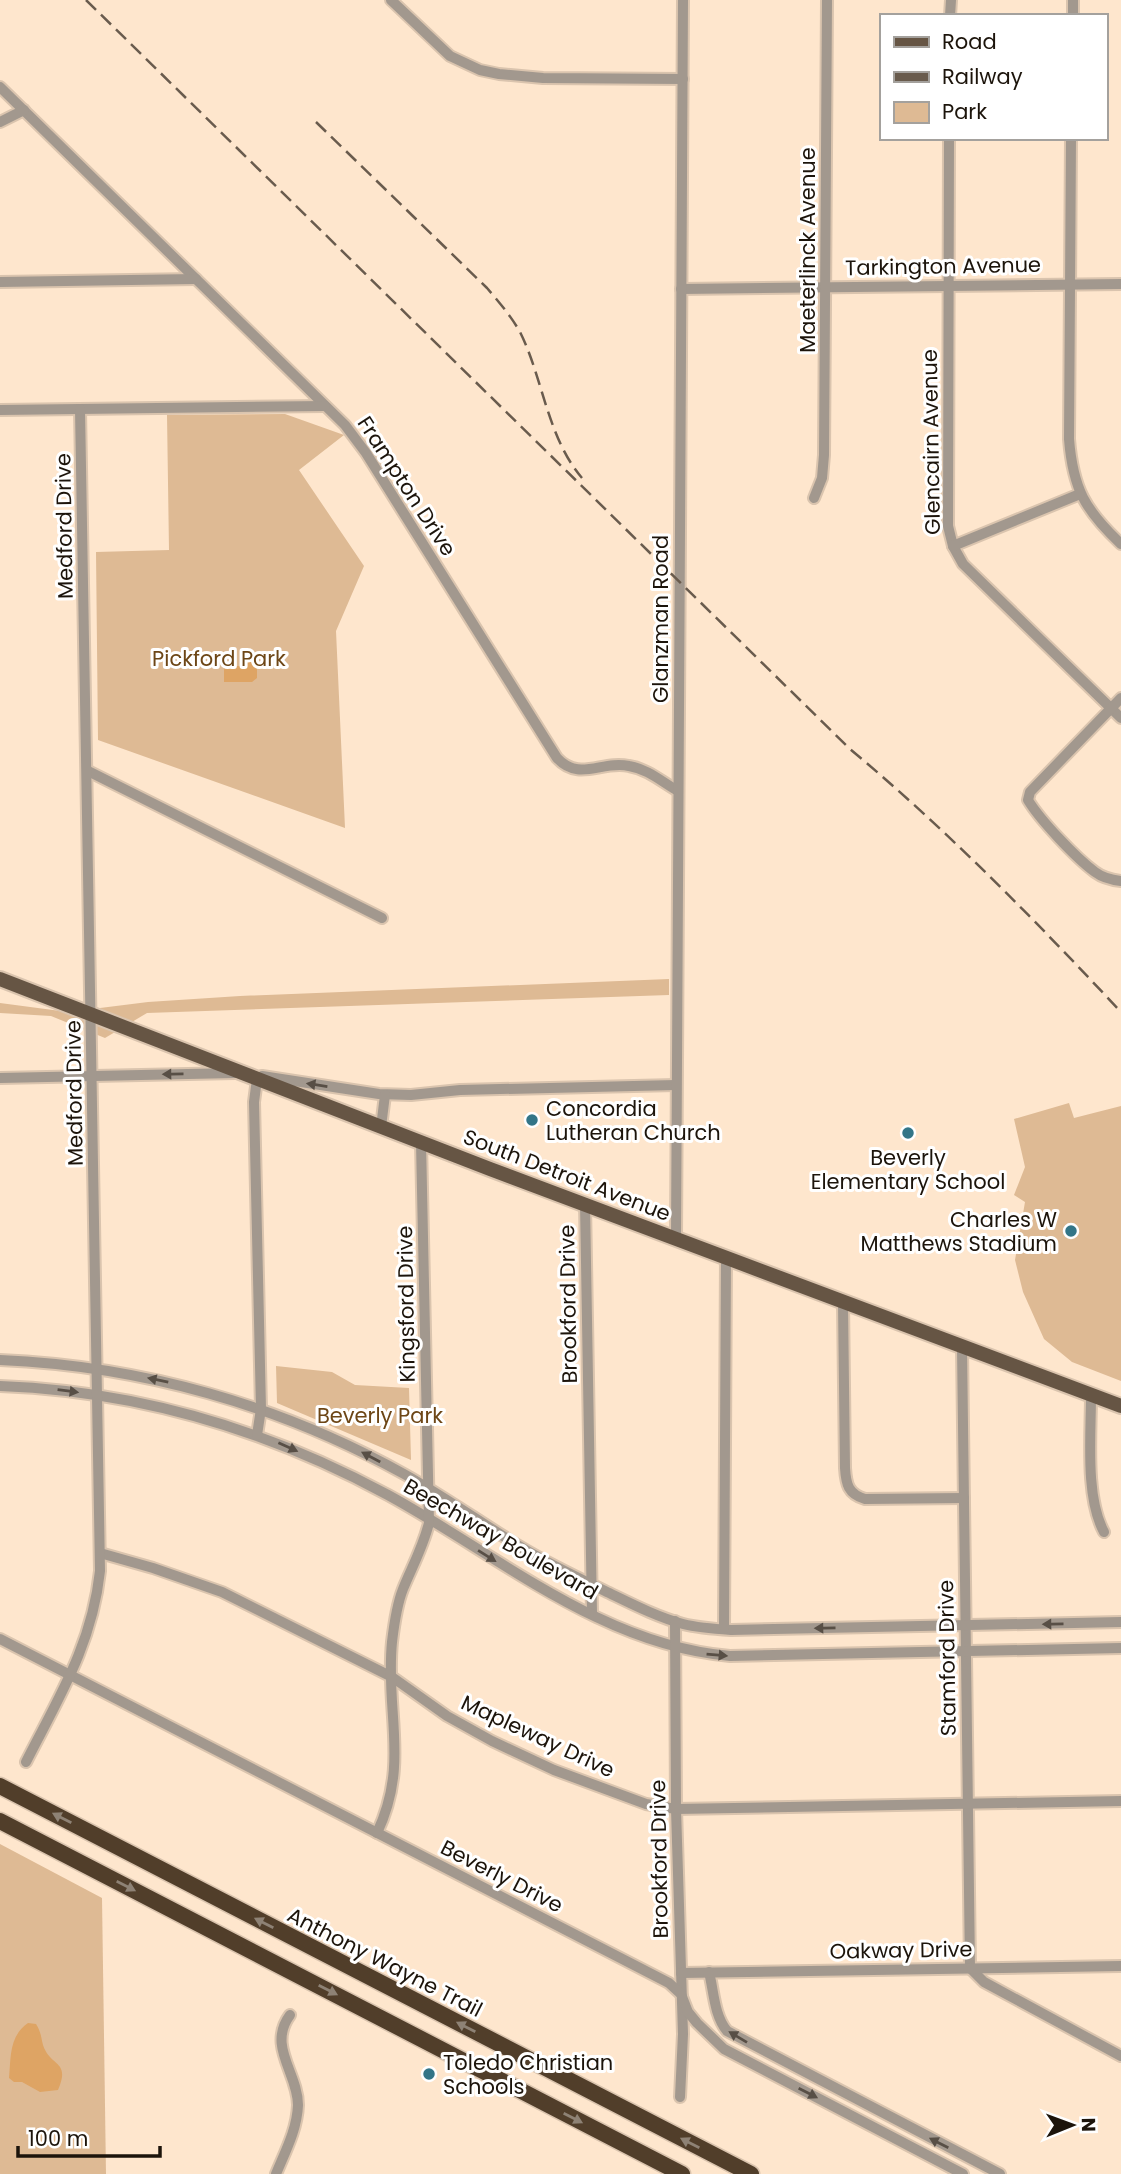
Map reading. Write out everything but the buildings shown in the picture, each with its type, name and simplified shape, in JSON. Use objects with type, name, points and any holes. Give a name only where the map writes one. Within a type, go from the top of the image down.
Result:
[{"type":"highway","name":"Anthony Wayne Trail","points":[[0,1786],[751,2174]]},
{"type":"highway","points":[[0,1821],[682,2174]]},
{"type":"main road","name":"South Detroit Avenue","points":[[0,979],[843,1303],[1121,1406]]},
{"type":"street","points":[[391,0],[450,56],[480,70],[499,75],[543,78],[683,79]]},
{"type":"street","name":"Glanzman Road","points":[[676,1238],[683,0]]},
{"type":"street","name":"Maeterlinck Avenue","points":[[814,498],[823,468],[827,0]]},
{"type":"street","name":"Frampton Drive","points":[[0,87],[345,425],[366,453],[556,758],[565,767],[575,770],[611,764],[629,766],[651,774],[678,791]]},
{"type":"street","points":[[0,122],[24,110]]},
{"type":"street","name":"Glencairn Avenue","points":[[950,140],[948,526],[953,546],[963,564],[976,578],[1121,718]]},
{"type":"street","points":[[1071,140],[1069,439],[1072,467],[1080,494],[1090,510],[1121,544]]},
{"type":"street","points":[[0,282],[196,279]]},
{"type":"street","name":"Tarkington Avenue","points":[[681,289],[1121,284]]},
{"type":"street","points":[[0,410],[326,406]]},
{"type":"street","name":"Medford Drive","points":[[26,1762],[84,1646],[97,1597],[100,1553],[80,409]]},
{"type":"street","points":[[953,546],[1080,494]]},
{"type":"street","points":[[1121,698],[1030,792],[1028,800],[1038,817],[1095,871],[1107,879],[1121,881]]},
{"type":"street","points":[[88,771],[382,918]]},
{"type":"street","points":[[0,1078],[241,1073],[385,1094],[677,1085]]},
{"type":"street","points":[[257,1079],[254,1102],[261,1409],[257,1435]]},
{"type":"street","points":[[381,1127],[385,1094]]},
{"type":"street","name":"Kingsford Drive","points":[[377,1833],[395,1772],[392,1643],[402,1591],[424,1542],[429,1519],[421,1142]]},
{"type":"street","name":"Brookford Drive","points":[[585,1203],[592,1614]]},
{"type":"street","points":[[724,1629],[726,1257]]},
{"type":"street","points":[[843,1303],[845,1468],[849,1489],[856,1496],[865,1499],[964,1498]]},
{"type":"street","name":"Stamford Drive","points":[[962,1347],[970,1968]]},
{"type":"street","name":"Beechway Boulevard","points":[[0,1360],[97,1369],[191,1388],[261,1409],[362,1452],[429,1489],[504,1537],[592,1585],[675,1621],[724,1629],[1121,1622]]},
{"type":"street","name":"Beechway Boulevard","points":[[0,1386],[98,1395],[196,1415],[257,1435],[350,1475],[429,1519],[491,1559],[592,1614],[675,1648],[730,1656],[1121,1648]]},
{"type":"street","points":[[1091,1395],[1092,1495],[1094,1513],[1104,1532]]},
{"type":"street","name":"Mapleway Drive","points":[[100,1553],[222,1592],[392,1677],[447,1716],[492,1741],[554,1770],[646,1804],[676,1808],[1121,1801]]},
{"type":"street","name":"Brookford Drive","points":[[675,1621],[676,1808],[683,2034],[680,2097]]},
{"type":"street","name":"Beverly Drive","points":[[0,1639],[669,1983],[681,1994],[688,2012],[724,2049],[963,2174]]},
{"type":"street","name":"Oakway Drive","points":[[681,1973],[1121,1966]]},
{"type":"street","points":[[970,1968],[984,1982],[1121,2056]]},
{"type":"street","points":[[709,1972],[717,2014],[727,2031],[1000,2174]]},
{"type":"street","points":[[276,2174],[296,2124],[298,2101],[280,2039],[282,2026],[290,2015]]},
{"type":"green space","name":"Pickford Park","points":[[285,414],[344,435],[299,470],[364,566],[336,631],[345,828],[98,740],[96,552],[169,550],[167,415]]},
{"type":"green space","points":[[669,979],[669,995],[147,1013],[105,1038],[51,1016],[0,1013],[0,1003],[68,1012],[148,1002],[240,996]]},
{"type":"green space","name":"Charles W Matthews Stadium","points":[[1069,1103],[1074,1118],[1121,1106],[1121,1381],[1072,1362],[1044,1339],[1023,1292],[1015,1260],[1025,1202],[1014,1195],[1025,1167],[1014,1119]]},
{"type":"green space","name":"Beverly Park","points":[[276,1366],[332,1372],[355,1385],[409,1388],[411,1460],[277,1403]]},
{"type":"green space","points":[[0,1844],[102,1898],[106,2174],[0,2174]]},
{"type":"shaded area","points":[[246,657],[257,657],[257,678],[252,682],[224,682],[224,666],[246,666]]},
{"type":"shaded area","points":[[28,2023],[36,2024],[46,2052],[61,2068],[58,2090],[40,2092],[9,2078],[14,2041]]},
{"type":"railway","points":[[86,0],[850,749],[990,876],[1121,1012]]},
{"type":"railway","points":[[316,122],[487,288],[509,315],[528,350],[561,444],[582,478]]},
{"type":"place","name":"Concordia Lutheran Church","points":[[532,1120]]},
{"type":"place","name":"Beverly Elementary School","points":[[908,1133]]},
{"type":"place","name":"Charles W Matthews Stadium","points":[[1071,1231]]},
{"type":"place","name":"Toledo Christian Schools","points":[[429,2074]]}]
